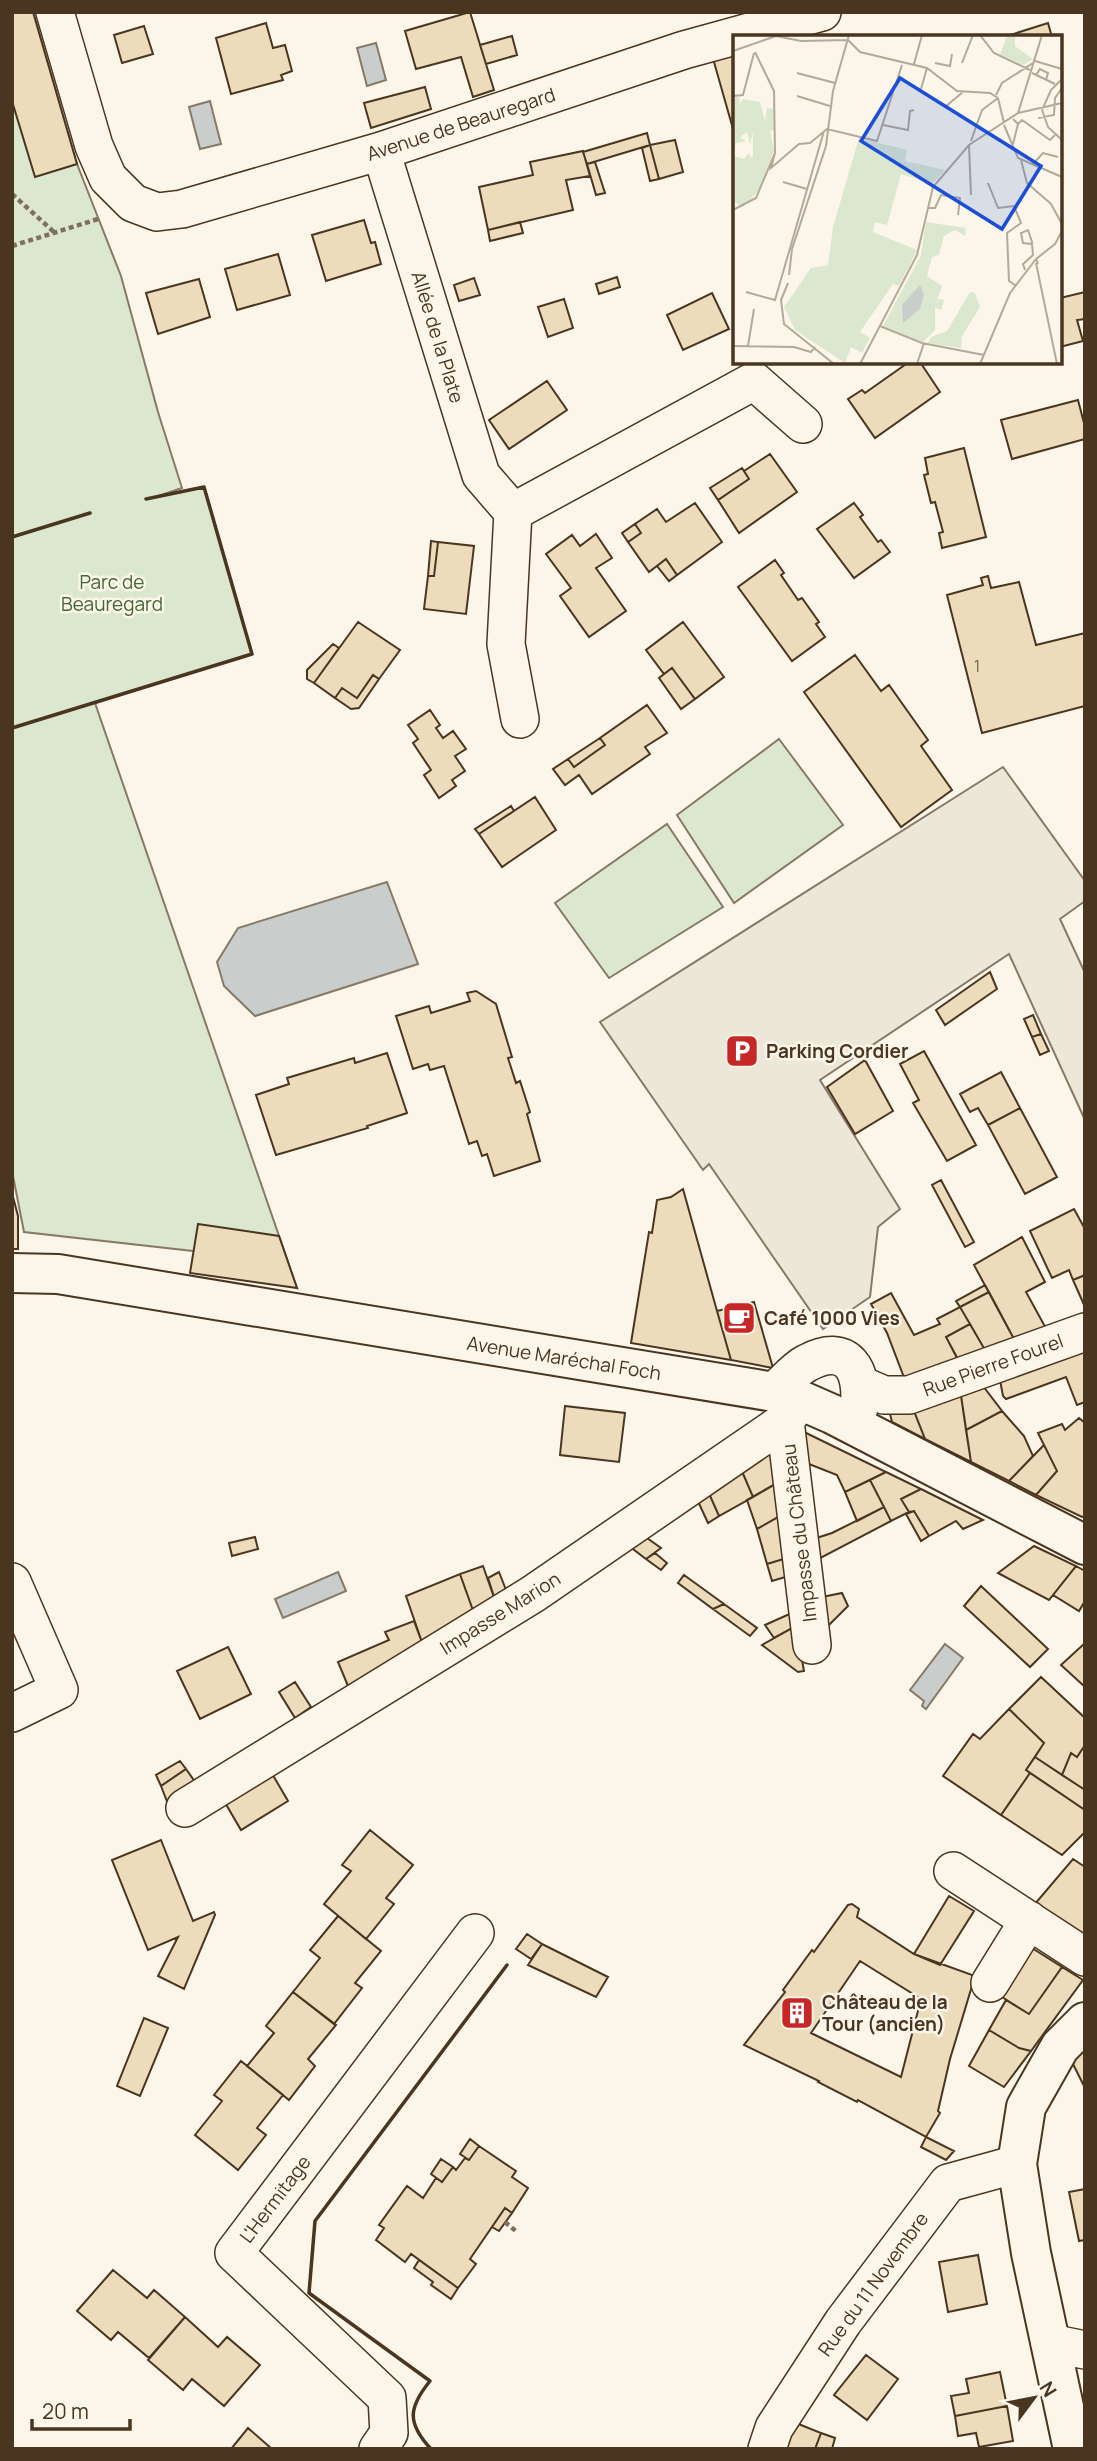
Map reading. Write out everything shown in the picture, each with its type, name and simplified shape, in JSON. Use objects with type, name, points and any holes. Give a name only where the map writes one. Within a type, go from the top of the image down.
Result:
[{"type":"main road","name":"Avenue Maréchal Foch","points":[[12,1273],[58,1274],[786,1404],[856,1426],[1085,1545]]},
{"type":"main road","points":[[1073,2449],[1068,2346],[1031,2253],[1017,2164],[1026,2107],[1060,2047],[1085,2022]]},
{"type":"street","points":[[55,12],[94,146],[121,190]]},
{"type":"street","name":"Avenue de Beauregard","points":[[738,35],[822,12]]},
{"type":"street","name":"Avenue de Beauregard","points":[[121,190],[157,212],[182,209],[381,151],[684,50],[733,37]]},
{"type":"street","name":"Allée de la Plate","points":[[381,151],[481,475],[513,512]]},
{"type":"street","points":[[520,719],[506,644],[513,512],[754,381],[803,424]]},
{"type":"street","name":"Rue Pierre Fourel","points":[[861,1385],[884,1395],[909,1395],[1085,1332]]},
{"type":"street","points":[[786,1404],[806,1363],[830,1355],[843,1358],[857,1370],[861,1385],[856,1426]]},
{"type":"street","name":"Impasse du Château","points":[[786,1404],[812,1645]]},
{"type":"street","name":"Impasse Marion","points":[[185,1808],[533,1594],[786,1404]]},
{"type":"street","points":[[12,1582],[59,1690],[12,1713]]},
{"type":"street","points":[[953,1871],[1085,1957]]},
{"type":"street","points":[[989,1983],[1028,1920]]},
{"type":"street","name":"L'Hermitage","points":[[378,2449],[389,2433],[387,2398],[234,2253],[475,1933]]},
{"type":"street","name":"Rue du 11 Novembre","points":[[767,2449],[774,2428],[843,2322],[948,2183],[1017,2164]]},
{"type":"path","points":[[12,246],[100,218],[121,190]]},
{"type":"path","points":[[12,194],[54,233]]},
{"type":"path","points":[[505,2222],[517,2232]]},
{"type":"green space","name":"Parc de Beauregard","points":[[12,12],[33,12],[77,164],[121,276],[182,488],[158,496],[204,487],[252,654],[95,703],[297,1288],[193,1251],[24,1232],[12,1171]]},
{"type":"green space","points":[[779,739],[843,825],[734,903],[677,815]]},
{"type":"green space","points":[[667,824],[723,907],[609,978],[555,903]]},
{"type":"shaded area","points":[[376,43],[386,80],[367,86],[357,48]]},
{"type":"shaded area","points":[[210,101],[221,144],[200,149],[189,107]]},
{"type":"shaded area","name":"Parking Cordier","points":[[1003,767],[1085,881],[1085,901],[1060,919],[1085,973],[1085,1120],[1009,954],[820,1080],[900,1209],[878,1227],[870,1297],[823,1329],[709,1164],[703,1170],[600,1022]]},
{"type":"shaded area","points":[[387,882],[418,964],[255,1016],[224,986],[217,962],[238,928]]},
{"type":"shaded area","points":[[338,1572],[346,1591],[283,1618],[275,1599]]},
{"type":"shaded area","points":[[945,1644],[963,1658],[926,1709],[922,1706],[924,1701],[910,1690]]},
{"type":"building","points":[[12,12],[33,12],[77,164],[35,177],[12,101]]},
{"type":"building","points":[[470,12],[494,90],[473,97],[461,57],[416,69],[405,31]]},
{"type":"building","points":[[266,23],[273,48],[285,45],[292,71],[281,75],[283,80],[231,94],[216,38]]},
{"type":"building","points":[[1048,23],[1051,35],[1010,35]]},
{"type":"building","points":[[144,26],[153,54],[122,63],[114,35]]},
{"type":"building","points":[[512,36],[517,55],[486,64],[480,45]]},
{"type":"building","points":[[733,49],[733,129],[712,55]]},
{"type":"building","points":[[425,87],[431,109],[371,128],[364,103]]},
{"type":"building","points":[[647,133],[650,145],[587,164],[583,152]]},
{"type":"building","points":[[675,140],[683,172],[659,179],[650,145]]},
{"type":"building","points":[[650,145],[659,179],[650,181],[642,148]]},
{"type":"building","points":[[583,151],[590,176],[566,180],[573,210],[488,230],[479,187],[533,175],[530,162]]},
{"type":"building","points":[[595,162],[605,193],[596,195],[587,164]]},
{"type":"building","points":[[364,220],[371,243],[375,242],[381,264],[326,281],[312,235]]},
{"type":"building","points":[[520,222],[523,233],[490,241],[488,230]]},
{"type":"building","points":[[278,254],[290,295],[237,310],[225,269]]},
{"type":"building","points":[[617,277],[620,287],[599,294],[596,284]]},
{"type":"building","points":[[474,278],[480,295],[459,301],[454,285]]},
{"type":"building","points":[[199,279],[210,317],[158,334],[146,293]]},
{"type":"building","points":[[1085,292],[1085,319],[1077,320],[1083,341],[1062,346],[1062,298]]},
{"type":"building","points":[[712,293],[729,329],[683,350],[667,315]]},
{"type":"building","points":[[564,299],[573,328],[548,337],[538,307]]},
{"type":"building","points":[[906,364],[921,364],[940,392],[875,438],[848,399],[862,390],[865,393]]},
{"type":"building","points":[[547,381],[567,410],[509,449],[489,420]]},
{"type":"building","points":[[1078,400],[1085,427],[1085,439],[1012,459],[1001,420]]},
{"type":"building","points":[[964,448],[986,537],[942,548],[939,533],[943,532],[935,502],[931,503],[924,475],[928,474],[925,458]]},
{"type":"building","points":[[770,454],[797,492],[739,533],[718,500],[749,479],[744,471]]},
{"type":"building","points":[[742,468],[749,479],[718,500],[710,488]]},
{"type":"building","points":[[695,503],[722,542],[677,575],[666,559],[649,572],[628,542],[641,533],[635,524],[657,509],[666,522]]},
{"type":"building","points":[[854,503],[863,515],[860,517],[878,542],[881,540],[890,552],[854,578],[817,529]]},
{"type":"building","points":[[635,524],[641,533],[628,542],[622,533]]},
{"type":"building","points":[[596,534],[612,558],[596,568],[626,611],[589,637],[560,596],[571,588],[546,554],[572,535],[580,546]]},
{"type":"building","points":[[431,541],[438,542],[434,576],[428,576]]},
{"type":"building","points":[[438,542],[474,546],[466,614],[424,609],[428,576],[434,576]]},
{"type":"building","points":[[666,559],[677,575],[669,581],[657,566]]},
{"type":"building","points":[[775,560],[784,573],[781,575],[798,600],[802,598],[819,622],[816,624],[825,637],[792,661],[738,587]]},
{"type":"building","points":[[988,576],[991,588],[1019,582],[1036,645],[1085,633],[1085,706],[982,733],[947,595],[983,585],[981,578]]},
{"type":"building","points":[[358,622],[400,650],[379,679],[373,675],[357,698],[342,688],[335,698],[314,683]]},
{"type":"building","points":[[683,622],[724,677],[695,699],[672,668],[664,674],[646,650]]},
{"type":"building","points":[[333,644],[339,648],[314,683],[307,679],[307,670]]},
{"type":"building","points":[[855,655],[881,691],[889,685],[928,740],[921,746],[952,790],[901,827],[804,692]]},
{"type":"building","points":[[672,668],[695,699],[681,709],[659,678]]},
{"type":"building","points":[[373,675],[379,679],[359,708],[351,709],[335,698],[342,688],[357,698]]},
{"type":"building","points":[[647,705],[667,733],[645,747],[650,754],[592,794],[579,775],[565,785],[553,769],[568,759],[574,767],[605,745],[600,738]]},
{"type":"building","points":[[430,710],[440,725],[436,728],[443,738],[453,731],[466,749],[455,756],[465,771],[452,780],[456,786],[439,798],[424,775],[431,770],[413,743],[418,739],[408,725]]},
{"type":"building","points":[[600,738],[605,745],[574,767],[568,759]]},
{"type":"building","points":[[535,797],[556,830],[502,867],[479,834]]},
{"type":"building","points":[[511,806],[514,811],[479,834],[475,829]]},
{"type":"building","points":[[990,972],[997,989],[945,1025],[936,1010]]},
{"type":"building","points":[[476,991],[496,1004],[512,1057],[508,1058],[516,1083],[520,1081],[530,1112],[527,1114],[540,1161],[494,1176],[487,1154],[482,1156],[477,1141],[469,1144],[444,1066],[430,1070],[428,1064],[413,1069],[396,1016],[429,1006],[431,1013],[470,1001],[467,993]]},
{"type":"building","points":[[1033,1015],[1041,1034],[1032,1037],[1024,1019]]},
{"type":"building","points":[[1041,1034],[1049,1051],[1040,1055],[1032,1037]]},
{"type":"building","points":[[924,1051],[976,1145],[947,1161],[913,1103],[919,1100],[900,1064]]},
{"type":"building","points":[[387,1053],[407,1113],[367,1126],[368,1128],[276,1155],[256,1095],[289,1084],[287,1078],[354,1058],[355,1063]]},
{"type":"building","points":[[865,1060],[893,1111],[855,1134],[827,1087]]},
{"type":"building","points":[[1001,1072],[1020,1108],[988,1125],[978,1108],[970,1112],[960,1094]]},
{"type":"building","points":[[1020,1108],[1057,1177],[1025,1194],[988,1125]]},
{"type":"building","points":[[941,1180],[974,1242],[965,1247],[932,1185]]},
{"type":"building","points":[[683,1189],[731,1360],[631,1343],[649,1232],[652,1233],[657,1200],[671,1197]]},
{"type":"building","points":[[12,1193],[18,1216],[18,1249],[12,1249]]},
{"type":"building","points":[[1074,1209],[1085,1229],[1085,1275],[1073,1280],[1069,1270],[1052,1278],[1030,1231]]},
{"type":"building","points":[[198,1224],[279,1236],[297,1288],[190,1273]]},
{"type":"building","points":[[1022,1237],[1045,1282],[1026,1292],[1048,1332],[1014,1339],[974,1265]]},
{"type":"building","points":[[1085,1275],[1085,1307],[1073,1280]]},
{"type":"building","points":[[985,1285],[989,1292],[960,1307],[956,1301]]},
{"type":"building","points":[[989,1292],[1014,1339],[985,1350],[960,1307]]},
{"type":"building","points":[[891,1293],[914,1335],[940,1324],[937,1319],[960,1307],[970,1324],[946,1337],[958,1360],[905,1380],[887,1333],[871,1304]]},
{"type":"building","points":[[754,1302],[773,1368],[731,1360],[717,1311]]},
{"type":"building","points":[[970,1324],[985,1350],[960,1363],[946,1337]]},
{"type":"building","points":[[1085,1343],[1085,1402],[1077,1405],[1066,1377],[1006,1399],[1003,1396],[999,1375]]},
{"type":"building","points":[[983,1386],[1002,1411],[966,1430],[960,1389]]},
{"type":"building","points":[[960,1389],[971,1462],[925,1439],[912,1406]]},
{"type":"building","points":[[565,1406],[625,1413],[619,1462],[560,1455]]},
{"type":"building","points":[[912,1406],[925,1439],[892,1422],[890,1414]]},
{"type":"building","points":[[1002,1411],[1024,1436],[1033,1456],[1009,1481],[971,1462],[966,1430]]},
{"type":"building","points":[[1079,1418],[1085,1423],[1085,1516],[1082,1517],[1036,1495],[1057,1471],[1038,1433],[1062,1424],[1065,1430]]},
{"type":"building","points":[[798,1429],[886,1472],[845,1492],[837,1475],[809,1464],[809,1473]]},
{"type":"building","points":[[1044,1445],[1057,1471],[1036,1495],[1009,1481]]},
{"type":"building","points":[[782,1454],[784,1479],[753,1497],[741,1469],[766,1455]]},
{"type":"building","points":[[741,1469],[753,1497],[719,1516],[707,1489]]},
{"type":"building","points":[[886,1472],[921,1489],[901,1499],[909,1512],[891,1521],[870,1480]]},
{"type":"building","points":[[784,1479],[787,1512],[757,1529],[747,1500]]},
{"type":"building","points":[[870,1480],[884,1507],[857,1521],[845,1492]]},
{"type":"building","points":[[707,1489],[719,1516],[708,1523],[696,1497]]},
{"type":"building","points":[[921,1489],[983,1520],[963,1529],[956,1521],[929,1536],[914,1511],[909,1512],[901,1499]]},
{"type":"building","points":[[884,1507],[891,1521],[809,1564],[807,1541],[832,1533]]},
{"type":"building","points":[[914,1511],[929,1536],[921,1541],[906,1514]]},
{"type":"building","points":[[787,1512],[790,1557],[767,1564],[757,1529]]},
{"type":"building","points":[[640,1533],[661,1548],[646,1559],[625,1543]]},
{"type":"building","points":[[255,1537],[258,1549],[232,1556],[229,1543]]},
{"type":"building","points":[[1034,1546],[1076,1566],[1049,1600],[998,1573]]},
{"type":"building","points":[[655,1553],[667,1563],[661,1570],[646,1559]]},
{"type":"building","points":[[790,1557],[792,1575],[772,1581],[767,1564]]},
{"type":"building","points":[[483,1566],[496,1603],[475,1616],[460,1574]]},
{"type":"building","points":[[1076,1566],[1085,1571],[1085,1601],[1079,1611],[1053,1595]]},
{"type":"building","points":[[499,1572],[508,1595],[496,1603],[488,1578]]},
{"type":"building","points":[[460,1574],[475,1616],[424,1648],[406,1596]]},
{"type":"building","points":[[684,1575],[724,1604],[713,1609],[678,1583]]},
{"type":"building","points":[[981,1586],[1048,1649],[1030,1667],[964,1606]]},
{"type":"building","points":[[842,1593],[848,1606],[815,1639],[812,1599]]},
{"type":"building","points":[[724,1604],[757,1628],[750,1636],[713,1609]]},
{"type":"building","points":[[794,1612],[796,1626],[774,1638],[765,1625]]},
{"type":"building","points":[[414,1621],[424,1648],[351,1693],[338,1662],[389,1640],[385,1632]]},
{"type":"building","points":[[796,1626],[804,1671],[798,1672],[762,1645]]},
{"type":"building","points":[[1085,1643],[1085,1687],[1061,1665]]},
{"type":"building","points":[[228,1647],[251,1694],[200,1719],[177,1671]]},
{"type":"building","points":[[1041,1677],[1085,1718],[1085,1745],[1077,1757],[1071,1753],[1062,1775],[1035,1757],[1044,1743],[1009,1709]]},
{"type":"building","points":[[295,1682],[311,1707],[295,1718],[279,1692]]},
{"type":"building","points":[[1009,1709],[1044,1743],[1026,1770],[1030,1773],[1001,1815],[943,1776],[973,1734],[980,1739]]},
{"type":"building","points":[[1085,1745],[1085,1790],[1062,1775],[1071,1753],[1077,1757]]},
{"type":"building","points":[[1035,1757],[1085,1790],[1085,1810],[1026,1770]]},
{"type":"building","points":[[180,1761],[186,1769],[161,1786],[156,1775]]},
{"type":"building","points":[[267,1765],[288,1801],[241,1830],[220,1794]]},
{"type":"building","points":[[186,1769],[198,1786],[168,1804],[161,1786]]},
{"type":"building","points":[[1030,1773],[1085,1810],[1085,1832],[1062,1855],[1001,1815]]},
{"type":"building","points":[[370,1830],[413,1865],[386,1898],[394,1904],[366,1939],[324,1904],[351,1871],[342,1865]]},
{"type":"building","points":[[161,1840],[193,1921],[214,1912],[215,1915],[184,1989],[158,1976],[178,1937],[148,1950],[112,1860]]},
{"type":"building","points":[[1073,1859],[1085,1867],[1085,1937],[1034,1905]]},
{"type":"building","points":[[949,1896],[974,1911],[940,1965],[914,1954]]},
{"type":"building","name":"Château de la Tour (ancien)","points":[[852,1904],[859,1909],[857,1917],[914,1954],[975,1976],[950,2059],[938,2111],[940,2113],[926,2137],[858,2100],[857,2102],[744,2045],[848,1905]],"holes":[[[860,1961],[921,1999],[901,2077],[811,2033]]]},
{"type":"building","points":[[338,1916],[381,1951],[355,1983],[362,1988],[334,2024],[293,1992],[320,1958],[310,1950]]},
{"type":"building","points":[[527,1934],[542,1944],[531,1959],[516,1949]]},
{"type":"building","points":[[1024,1943],[1062,1967],[1029,2014],[994,1992]]},
{"type":"building","points":[[542,1944],[608,1977],[596,1997],[528,1965]]},
{"type":"building","points":[[1062,1967],[1083,1980],[1031,2051],[1019,2048],[989,2030],[1006,2000],[1029,2014]]},
{"type":"building","points":[[293,1992],[336,2025],[308,2059],[315,2066],[289,2100],[247,2066],[274,2033],[266,2026]]},
{"type":"building","points":[[144,2018],[168,2028],[140,2096],[117,2086]]},
{"type":"building","points":[[989,2030],[1019,2048],[1031,2051],[1004,2087],[969,2066]]},
{"type":"building","points":[[1085,2047],[1085,2088],[1070,2058]]},
{"type":"building","points":[[241,2061],[283,2095],[257,2128],[266,2135],[238,2170],[195,2135],[222,2101],[214,2095]]},
{"type":"building","points":[[926,2137],[954,2151],[946,2160],[921,2147]]},
{"type":"building","points":[[470,2139],[479,2146],[469,2160],[460,2154]]},
{"type":"building","points":[[479,2146],[516,2171],[512,2177],[528,2188],[512,2213],[505,2208],[470,2259],[476,2264],[458,2288],[411,2254],[405,2262],[376,2240],[384,2228],[379,2225],[407,2186],[423,2198],[436,2178],[442,2182],[453,2167],[456,2170],[465,2158],[469,2160]]},
{"type":"building","points":[[441,2159],[453,2167],[442,2182],[431,2174]]},
{"type":"building","points":[[1085,2189],[1085,2240],[1079,2241],[1069,2192]]},
{"type":"building","points":[[505,2208],[512,2213],[499,2231],[492,2227]]},
{"type":"building","points":[[978,2255],[987,2304],[948,2312],[939,2262]]},
{"type":"building","points":[[419,2260],[458,2288],[451,2299],[431,2285],[433,2282],[414,2268]]},
{"type":"building","points":[[113,2270],[147,2298],[154,2290],[185,2317],[149,2358],[118,2332],[111,2340],[77,2311]]},
{"type":"building","points":[[185,2317],[218,2347],[227,2337],[260,2365],[224,2406],[192,2379],[183,2390],[148,2360]]},
{"type":"building","points":[[866,2355],[898,2379],[867,2420],[834,2395]]},
{"type":"building","points":[[1000,2372],[1007,2406],[955,2416],[951,2396],[969,2393],[966,2379]]},
{"type":"building","points":[[1007,2406],[1013,2441],[979,2447],[976,2433],[958,2436],[955,2416]]},
{"type":"building","points":[[796,2423],[821,2433],[815,2449],[783,2449]]},
{"type":"building","points":[[248,2428],[272,2449],[231,2449]]},
{"type":"building","points":[[821,2433],[835,2438],[832,2449],[815,2449]]},
{"type":"wall","points":[[12,728],[252,654],[204,487],[146,499]]},
{"type":"wall","points":[[12,537],[90,513]]},
{"type":"wall","points":[[431,2449],[418,2431],[413,2415],[418,2399],[430,2381],[309,2293],[315,2221],[507,1965]]},
{"type":"place","name":"Parking Cordier","points":[[742,1051]]},
{"type":"place","name":"Café 1000 Vies","points":[[739,1318]]},
{"type":"place","name":"Château de la Tour (ancien)","points":[[797,2013]]}]
